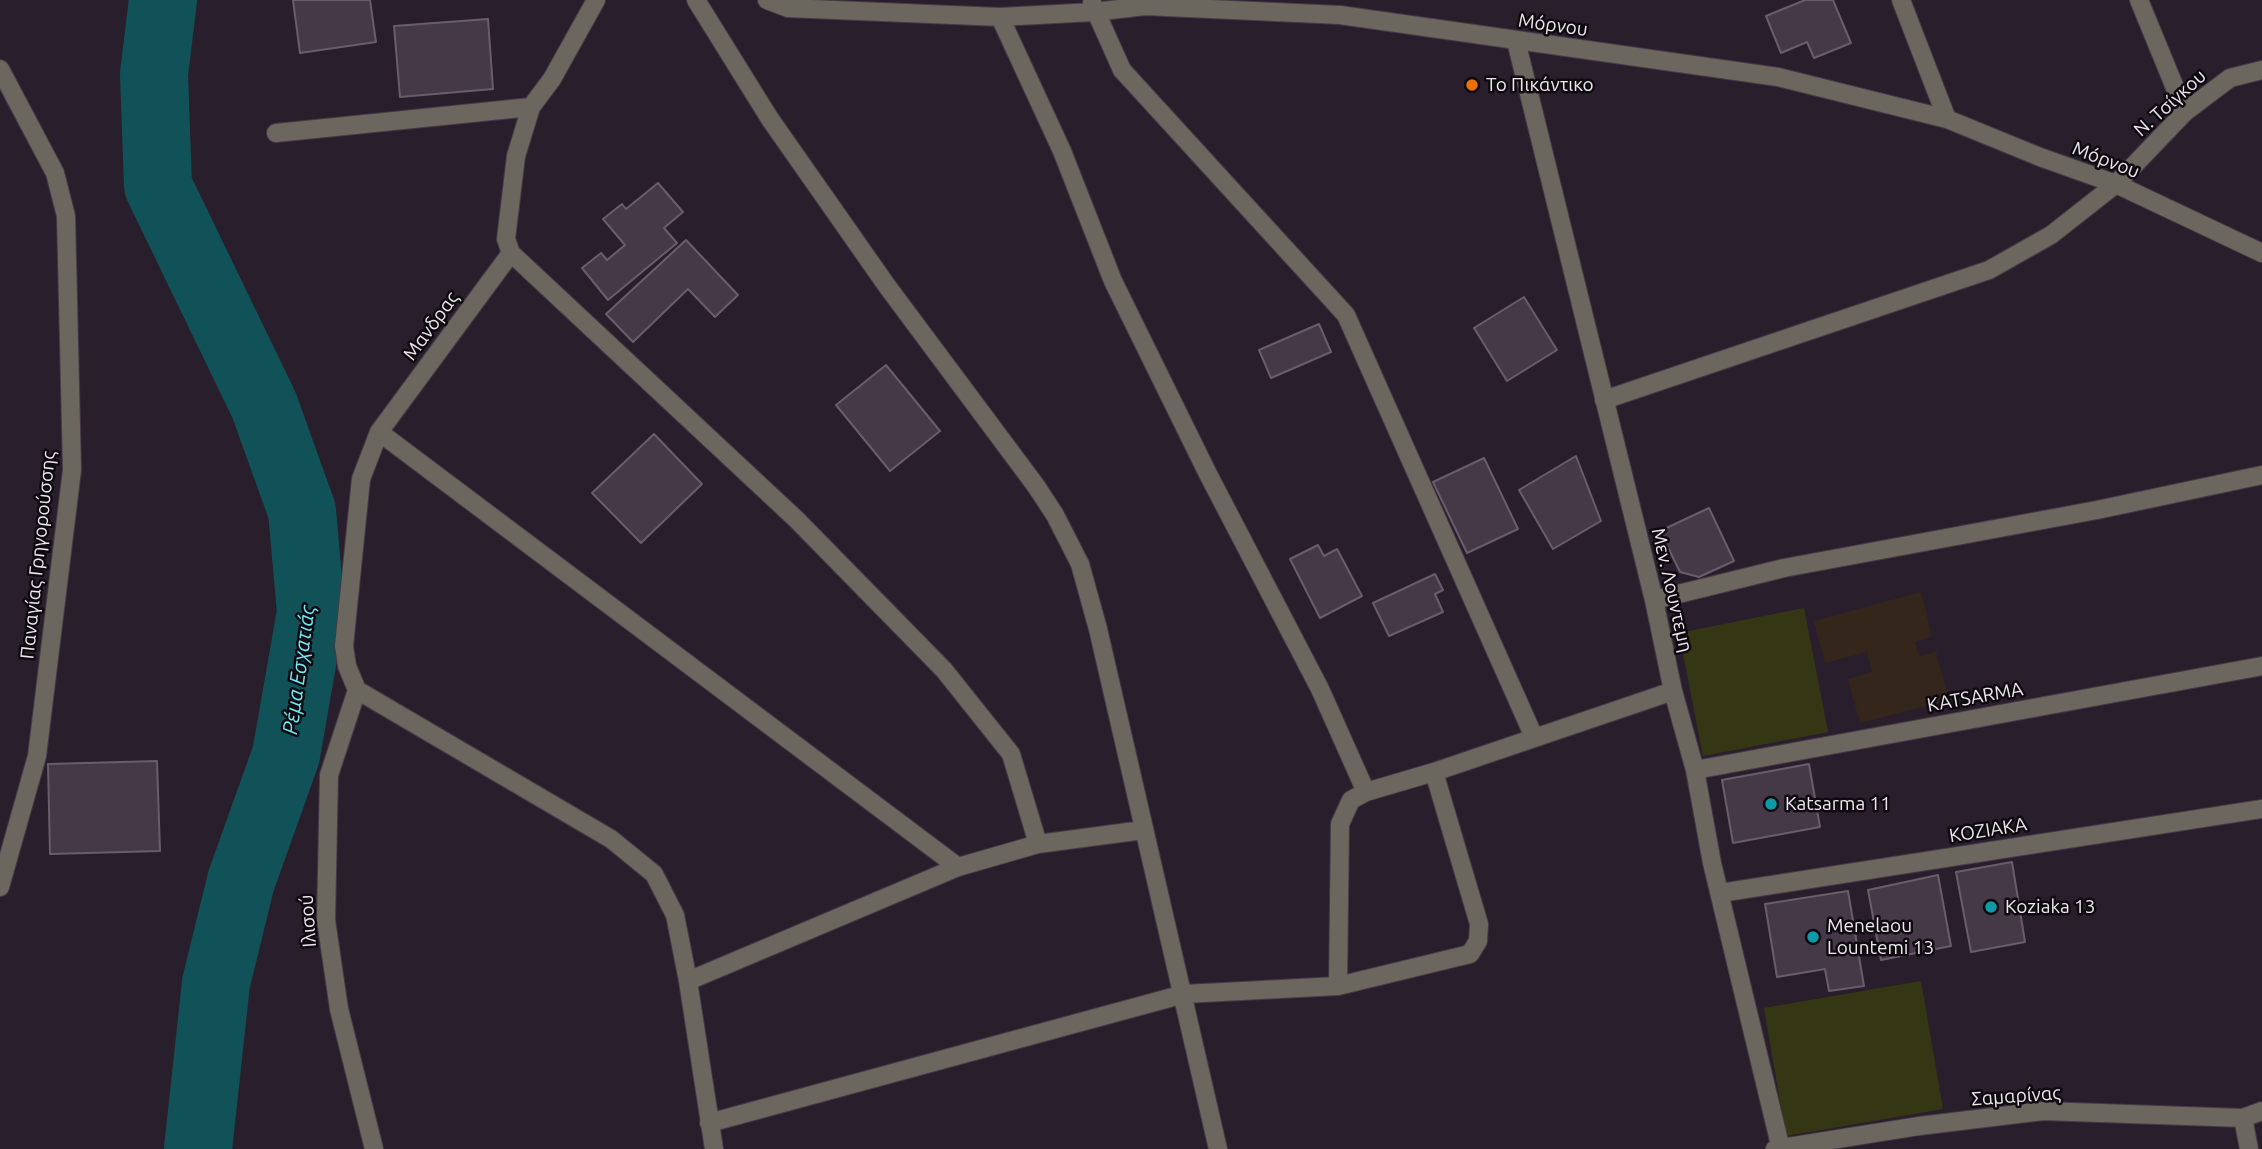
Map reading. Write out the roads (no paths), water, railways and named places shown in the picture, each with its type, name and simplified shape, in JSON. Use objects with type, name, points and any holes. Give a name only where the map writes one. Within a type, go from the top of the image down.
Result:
[{"type":"street","points":[[596,0],[552,79],[531,107],[516,156],[506,239],[510,253],[797,520],[944,670],[1011,754],[1038,844]]},
{"type":"street","points":[[696,0],[770,119],[887,286],[1055,515],[1080,564],[1219,1149]]},
{"type":"street","name":"Μόρνου","points":[[766,0],[787,4],[1000,17],[1093,6],[1151,3],[1340,15],[1778,77],[1947,119],[2040,158],[2116,184],[2262,253]]},
{"type":"street","points":[[1901,0],[1947,119]]},
{"type":"street","points":[[2139,0],[2185,112]]},
{"type":"street","points":[[1093,6],[1122,69],[1346,315],[1534,737]]},
{"type":"street","points":[[1000,17],[1062,151],[1113,281],[1208,474],[1320,689],[1366,792]]},
{"type":"street","name":"Μεν. Λουντεμη","points":[[1516,41],[1654,600],[1673,691],[1695,770],[1712,863],[1779,1148]]},
{"type":"street","name":"Παναγίας Γρηγορούσσης","points":[[0,69],[55,173],[66,216],[72,470],[37,756],[0,887]]},
{"type":"street","name":"Ν. Τσίγκου","points":[[1604,400],[1989,270],[2051,235],[2116,184],[2185,112],[2230,78],[2262,70]]},
{"type":"street","points":[[276,133],[531,107]]},
{"type":"street","name":"Μανδρας","points":[[357,690],[347,666],[344,646],[361,479],[379,432],[510,253]]},
{"type":"street","points":[[379,432],[958,867]]},
{"type":"street","points":[[1654,600],[1784,568],[2097,510],[2262,475]]},
{"type":"street","name":"KATSARMA","points":[[1695,770],[2262,666]]},
{"type":"street","points":[[357,690],[611,839],[654,874],[675,915],[714,1149]]},
{"type":"street","name":"Ιλισού","points":[[357,690],[329,775],[326,920],[339,1009],[374,1149]]},
{"type":"street","points":[[1338,986],[1340,824],[1351,800],[1366,792],[1434,772],[1673,691]]},
{"type":"street","points":[[709,1123],[1184,994],[1338,986],[1470,954],[1478,941],[1479,923],[1434,772]]},
{"type":"street","name":"KOZIAKA","points":[[1720,893],[2262,809]]},
{"type":"street","points":[[688,981],[958,867],[1038,844],[1143,830]]},
{"type":"street","name":"Σαμαρίνας","points":[[1779,1148],[1919,1126],[2043,1111],[2243,1118],[2262,1111]]},
{"type":"street","points":[[2243,1118],[2249,1149]]},
{"type":"waterway","name":"Ρέμα Εσχατιάς","points":[[163,0],[154,74],[158,186],[264,405],[302,511],[311,612],[286,755],[241,881],[216,983],[198,1149]]},
{"type":"place","name":"Το Πικάντικο","points":[[1472,85]]},
{"type":"place","name":"Katsarma 11","points":[[1771,804]]},
{"type":"place","name":"Koziaka 13","points":[[1991,907]]},
{"type":"place","name":"Menelaou Lountemi 13","points":[[1813,937]]}]
